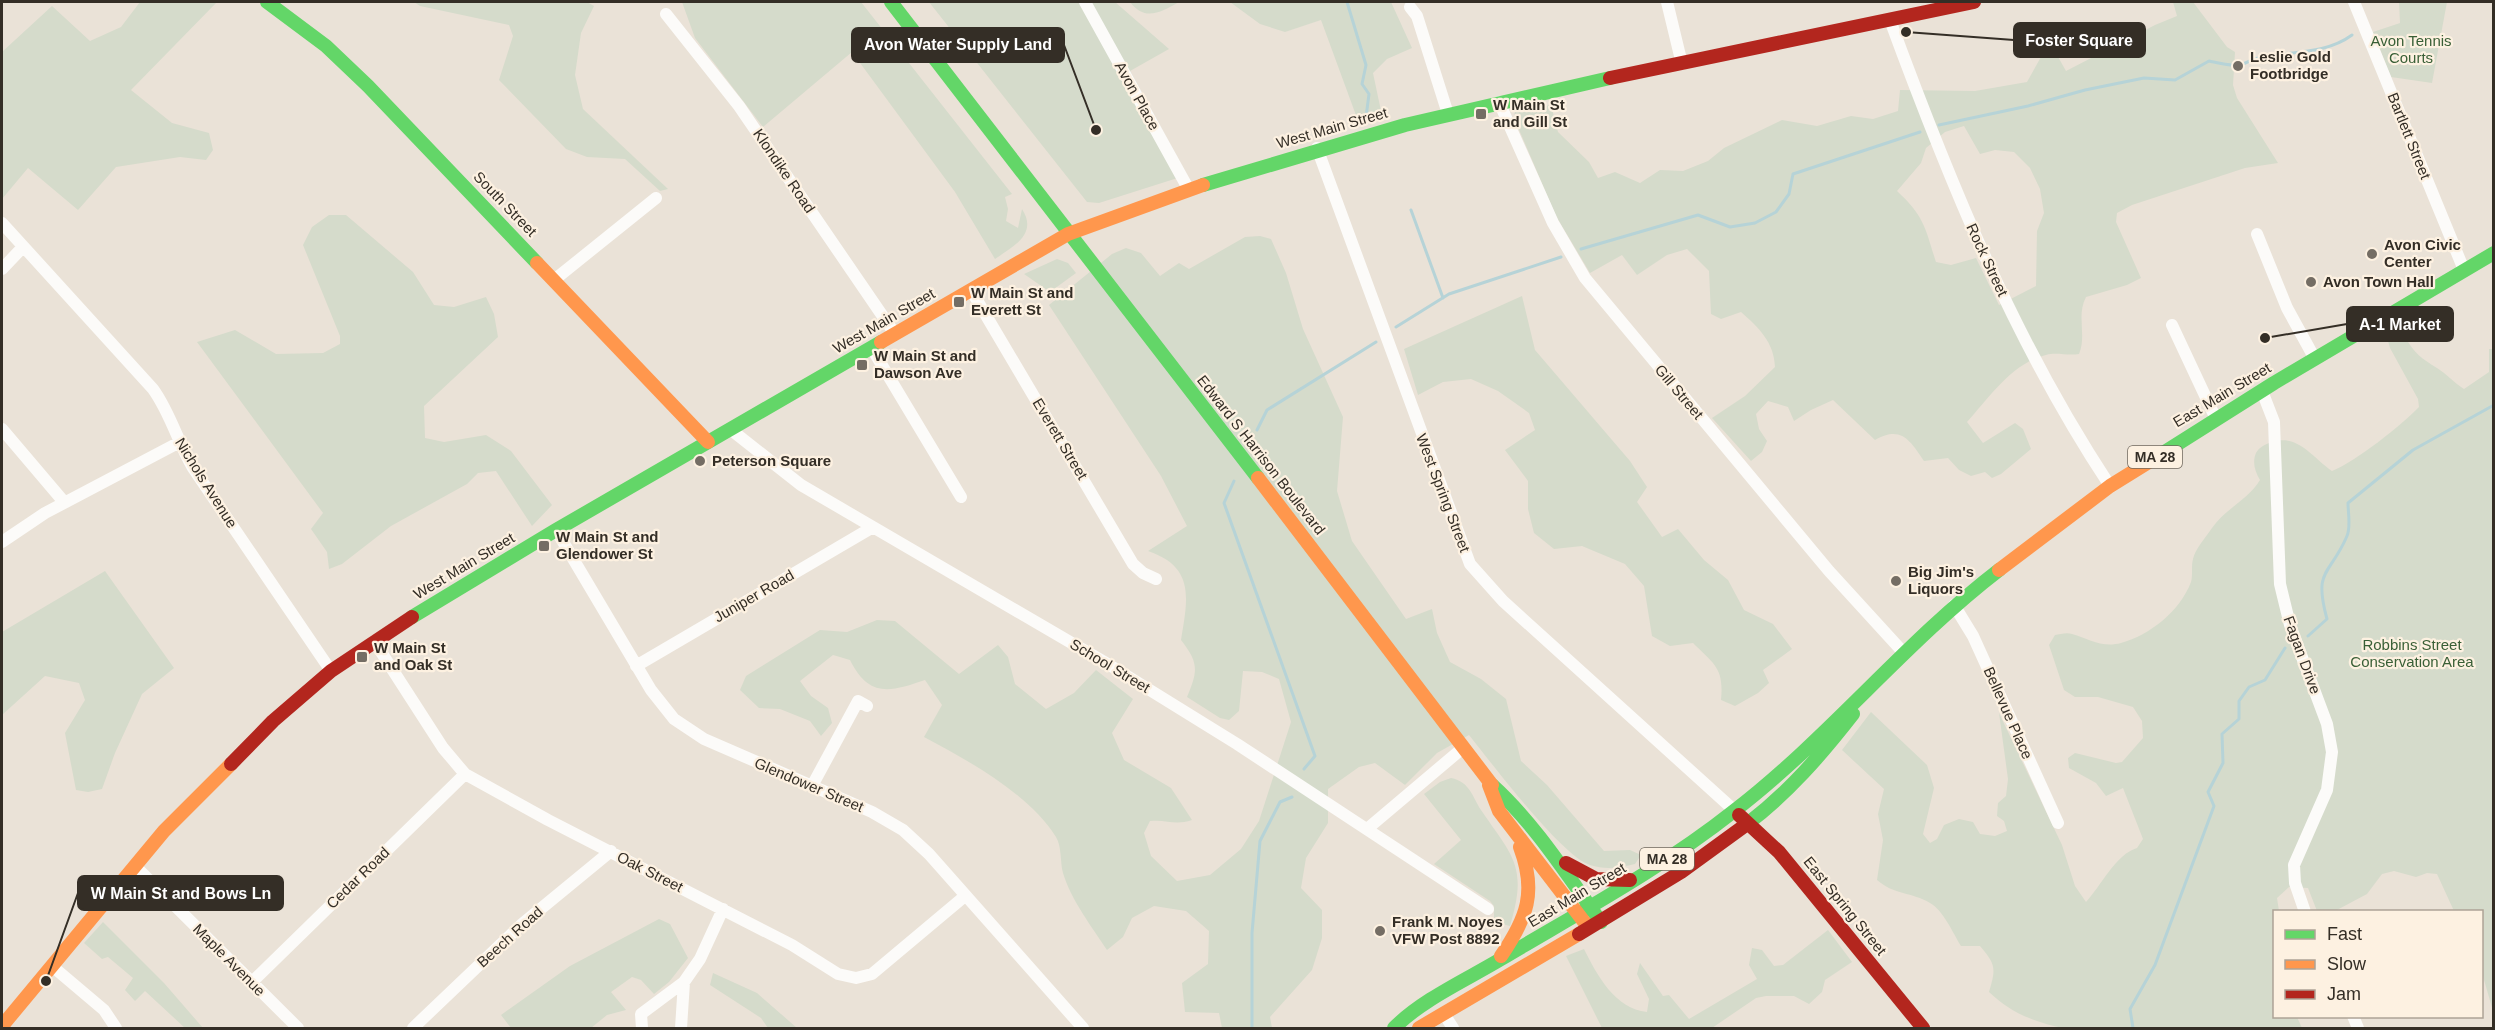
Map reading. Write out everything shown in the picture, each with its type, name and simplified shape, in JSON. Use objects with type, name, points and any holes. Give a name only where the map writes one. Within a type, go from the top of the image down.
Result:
[{"type":"main road","name":"South Street","points":[[267,2],[348,65],[708,442]]},
{"type":"main road","name":"Edward S Harrison Boulevard","points":[[891,2],[1464,747],[1487,780],[1512,803],[1592,905],[1602,922]]},
{"type":"main road","name":"West Main Street","points":[[2,1026],[135,866],[237,756],[331,671],[374,641],[556,530],[1068,234],[1144,204],[1317,148],[1448,114],[1974,2]]},
{"type":"main road","name":"East Main Street","points":[[1394,1029],[1413,1013],[1498,960],[1636,879],[1735,811],[1875,682],[1903,652],[1954,605],[2110,486],[2262,391],[2493,253]]},
{"type":"main road","name":"East Main Street","points":[[1419,1029],[1602,922],[1694,865],[1749,823],[1828,747],[1875,682]]},
{"type":"main road","name":"Edward S Harrison Boulevard","points":[[1487,780],[1499,811],[1579,913],[1588,929]]},
{"type":"main road","points":[[1498,960],[1524,922],[1530,885],[1524,856],[1499,811]]},
{"type":"main road","name":"East Spring Street","points":[[1735,811],[1779,852],[1923,1029]]},
{"type":"main road","points":[[1541,839],[1570,866],[1593,880],[1611,883],[1636,879]]},
{"type":"street","name":"Avon Place","points":[[1085,2],[1189,190]]},
{"type":"street","points":[[1666,2],[1682,64]]},
{"type":"street","name":"Bartlett Street","points":[[2354,2],[2464,270]]},
{"type":"street","points":[[1410,7],[1417,16],[1448,114]]},
{"type":"street","name":"Klondike Road","points":[[666,14],[739,106],[895,334]]},
{"type":"street","name":"Rock Street","points":[[1890,20],[1949,177],[1993,275],[2080,440],[2110,486]]},
{"type":"street","name":"Gill Street","points":[[1499,102],[1553,223],[1592,287],[1829,571],[1903,652]]},
{"type":"street","name":"West Spring Street","points":[[1317,148],[1456,530],[1474,569],[1503,601],[1735,811]]},
{"type":"street","points":[[554,280],[656,198]]},
{"type":"street","name":"Nichols Avenue","points":[[2,223],[165,404],[178,443],[331,671]]},
{"type":"street","points":[[2257,234],[2287,308],[2315,359]]},
{"type":"street","points":[[2,269],[24,247]]},
{"type":"street","name":"Everett Street","points":[[971,290],[1133,564],[1143,573],[1156,579]]},
{"type":"street","points":[[2172,325],[2216,419]]},
{"type":"street","points":[[871,348],[961,497]]},
{"type":"street","name":"Fagan Drive","points":[[2262,391],[2274,422],[2280,584],[2290,625],[2327,724],[2332,752],[2327,790],[2294,865],[2295,883],[2304,910]]},
{"type":"street","points":[[2,429],[64,502]]},
{"type":"street","name":"School Street","points":[[730,429],[783,473],[1111,666],[1310,790],[1488,909]]},
{"type":"street","points":[[2,542],[64,502],[178,443]]},
{"type":"street","name":"Juniper Road","points":[[636,666],[873,527]]},
{"type":"street","name":"Glendower Street","points":[[556,530],[662,706],[688,730],[872,812],[903,830],[929,854],[1083,1029]]},
{"type":"street","name":"Bellevue Place","points":[[1954,605],[1973,636],[2058,823]]},
{"type":"street","name":"Oak Street","points":[[374,641],[442,748],[465,774],[792,945],[838,974],[856,978],[872,974],[965,896]]},
{"type":"street","points":[[812,786],[858,701],[867,706]]},
{"type":"street","points":[[1367,829],[1464,747]]},
{"type":"street","name":"Cedar Road","points":[[252,982],[465,774]]},
{"type":"street","name":"Beech Road","points":[[414,1029],[521,925],[611,851]]},
{"type":"street","name":"Maple Avenue","points":[[135,866],[298,1029]]},
{"type":"street","points":[[642,1029],[641,1014],[684,982],[700,959],[723,909]]},
{"type":"street","points":[[52,966],[104,1010],[116,1029]]},
{"type":"street","points":[[681,1029],[684,982]]},
{"type":"street","points":[[1444,1014],[1454,1029]]},
{"type":"green space","points":[[140,2],[217,2],[131,90],[172,123],[209,133],[213,150],[206,160],[180,157],[116,167],[78,210],[28,168],[2,199],[2,52],[52,6],[90,41],[121,27]]},
{"type":"green space","points":[[414,2],[587,2],[594,6],[581,33],[575,75],[583,109],[668,189],[660,191],[625,159],[587,157],[566,149],[499,80],[513,36],[509,25],[420,6]]},
{"type":"green space","points":[[682,2],[861,2],[1012,194],[1005,197],[1008,209],[1006,221],[1018,228],[1022,209],[1027,226],[1022,239],[995,259],[955,192],[852,52],[763,127],[695,38]]},
{"type":"green space","points":[[929,2],[1115,2],[1169,49],[1130,71],[1187,175],[1099,203],[1087,202]]},
{"type":"green space","points":[[1130,2],[1179,2],[1160,12],[1147,13],[1141,12]]},
{"type":"green space","points":[[1230,2],[1391,2],[1412,48],[1387,59],[1373,73],[1381,111],[1357,118],[1321,20],[1285,32],[1260,24]]},
{"type":"green space","points":[[2173,2],[2193,2],[2227,47],[2235,52],[2233,85],[2237,98],[2278,163],[2245,168],[2132,205],[2117,213],[2116,222],[2141,278],[2127,285],[2086,297],[2082,311],[2082,340],[2079,354],[2050,354],[2022,365],[2002,382],[1967,422],[1983,443],[2015,423],[2023,429],[2031,449],[2001,474],[1992,478],[1985,472],[1971,476],[1959,470],[1948,458],[1924,461],[1909,441],[1898,435],[1892,434],[1875,440],[1833,400],[1794,421],[1788,407],[1768,401],[1756,414],[1759,429],[1767,441],[1762,452],[1751,461],[1712,418],[1745,396],[1775,367],[1769,343],[1741,312],[1721,319],[1711,314],[1709,271],[1687,249],[1667,255],[1637,275],[1622,255],[1590,273],[1556,216],[1514,118],[1515,111],[1551,105],[1558,132],[1589,162],[1598,178],[1615,172],[1640,183],[1660,170],[1683,171],[1708,161],[1724,148],[1782,120],[1817,126],[1851,116],[1873,119],[1898,111],[1900,90],[1975,91],[2027,82],[2046,48],[2057,55],[2066,71],[2177,16]],"holes":[[[1964,126],[1980,154],[1995,150],[2014,152],[2030,168],[2040,189],[2044,213],[2037,231],[2036,286],[1999,305],[1976,258],[1951,265],[1936,262],[1919,216],[1897,191],[1921,163],[1926,148],[1945,132]]]},
{"type":"green space","name":"Avon Tennis Courts","points":[[2399,2],[2447,2],[2432,83],[2391,77],[2373,32],[2400,23]]},
{"type":"green space","points":[[329,215],[346,215],[413,272],[434,305],[454,307],[486,297],[494,314],[498,337],[424,406],[425,438],[444,442],[486,435],[511,451],[552,505],[532,526],[496,471],[478,473],[467,484],[391,526],[342,564],[329,569],[327,552],[311,529],[323,513],[197,342],[235,330],[276,354],[323,353],[340,344],[340,336],[303,245],[312,227]]},
{"type":"green space","points":[[1260,236],[1271,239],[1286,273],[1303,329],[1343,417],[1337,491],[1352,541],[1406,619],[1432,609],[1437,633],[1450,662],[1481,679],[1506,699],[1521,761],[1547,785],[1604,851],[1630,850],[1641,855],[1635,864],[1612,868],[1590,865],[1578,858],[1562,845],[1527,807],[1469,735],[1437,753],[1405,785],[1375,763],[1359,767],[1328,789],[1328,823],[1306,858],[1301,888],[1322,910],[1322,938],[1312,970],[1270,1017],[1272,1028],[1222,1028],[1219,1013],[1185,1012],[1182,983],[1208,964],[1209,931],[1186,911],[1154,906],[1132,918],[1123,937],[1107,950],[1071,893],[1063,873],[1058,841],[1044,821],[1014,792],[924,737],[942,705],[925,680],[901,687],[882,689],[865,681],[850,660],[833,655],[800,681],[811,696],[828,708],[832,723],[821,736],[810,721],[780,709],[759,708],[740,690],[746,676],[820,630],[847,632],[877,620],[895,621],[959,674],[998,645],[1008,657],[1015,684],[1046,709],[1074,693],[1096,670],[1133,699],[1112,733],[1124,760],[1171,788],[1192,820],[1150,821],[1144,833],[1151,856],[1177,881],[1210,875],[1241,849],[1259,821],[1291,722],[1279,679],[1262,672],[1243,671],[1239,711],[1229,720],[1220,718],[1187,697],[1195,674],[1195,667],[1191,655],[1181,640],[1186,598],[1185,586],[1174,566],[1148,551],[1187,526],[1161,476],[1049,305],[1112,254],[1126,248],[1141,253],[1160,276],[1179,263],[1189,269],[1245,237]]},
{"type":"green space","points":[[1057,259],[1068,263],[1076,273],[1050,292],[1024,274]]},
{"type":"green space","points":[[1522,296],[1535,350],[1630,461],[1647,487],[1637,502],[1662,537],[1678,529],[1704,560],[1728,580],[1744,610],[1773,624],[1792,649],[1763,670],[1769,683],[1758,693],[1735,706],[1721,700],[1722,689],[1719,674],[1693,643],[1670,646],[1652,636],[1644,586],[1625,564],[1582,546],[1554,549],[1534,533],[1528,509],[1528,481],[1505,450],[1535,430],[1529,413],[1498,391],[1471,379],[1443,382],[1418,395],[1404,349]]},
{"type":"green space","name":"Robbins Street Conservation Area","points":[[2398,335],[2405,337],[2419,355],[2464,389],[2489,372],[2489,349],[2493,349],[2493,1011],[2483,976],[2483,910],[2454,910],[2437,874],[2427,873],[2416,877],[2394,871],[2382,874],[2367,894],[2337,910],[2317,910],[2308,888],[2289,887],[2277,898],[2279,910],[2273,910],[2273,1018],[2297,1018],[2302,1028],[2063,1028],[2033,1020],[2014,1011],[1989,992],[1993,967],[1980,946],[1961,946],[1935,906],[1923,899],[1883,885],[1877,880],[1883,840],[1878,814],[1884,789],[1842,750],[1871,712],[1927,765],[1934,788],[1923,834],[1930,843],[1937,839],[1944,825],[1959,819],[1973,822],[1980,834],[1995,836],[2007,831],[2004,821],[1997,816],[1998,803],[2006,796],[2008,779],[1999,713],[2062,845],[2075,886],[2086,902],[2122,857],[2137,848],[2143,839],[2123,788],[2106,796],[2096,783],[2069,768],[2068,758],[2075,753],[2116,763],[2122,762],[2143,738],[2142,721],[2133,707],[2098,697],[2075,697],[2064,690],[2049,645],[2055,635],[2066,633],[2102,644],[2121,643],[2153,628],[2172,612],[2180,603],[2191,582],[2192,562],[2201,543],[2217,521],[2250,493],[2260,480],[2255,470],[2254,460],[2257,451],[2263,446],[2281,440],[2289,441],[2304,448],[2332,471],[2365,452],[2419,407],[2418,399],[2388,341]]},
{"type":"green space","points":[[105,571],[174,668],[142,694],[115,753],[102,789],[88,792],[76,790],[65,733],[85,700],[79,683],[45,676],[2,715],[2,632]]},
{"type":"green space","points":[[1451,778],[1470,790],[1514,863],[1518,889],[1510,926],[1494,922],[1494,906],[1490,901],[1434,864],[1461,840],[1424,794],[1440,782]]},
{"type":"green space","points":[[659,919],[670,924],[688,958],[669,982],[654,994],[641,980],[632,977],[611,992],[626,1010],[607,1015],[591,1028],[511,1028],[501,1015],[570,966]]},
{"type":"green space","points":[[103,922],[164,983],[203,1028],[185,1028],[145,991],[135,1001],[125,990],[133,978],[108,957],[102,959],[84,943]]},
{"type":"green space","points":[[1828,930],[1852,962],[1825,980],[1822,992],[1809,1004],[1794,996],[1756,998],[1712,1028],[1602,1028],[1566,956],[1584,949],[1601,980],[1616,998],[1625,1005],[1647,1012],[1649,999],[1637,974],[1640,963],[1663,996],[1669,995],[1689,1019],[1757,979],[1749,965],[1752,948],[1762,950],[1774,966],[1783,965]]},
{"type":"green space","points":[[713,973],[757,993],[797,1028],[768,1028],[761,1018],[710,985]]},
{"type":"waterway","points":[[1347,2],[1366,65],[1362,84],[1369,94],[1366,117]]},
{"type":"waterway","points":[[1939,125],[2144,78],[2175,80],[2209,61],[2240,65],[2258,58],[2319,49],[2352,35]]},
{"type":"waterway","points":[[1581,249],[1698,215],[1730,227],[1755,223],[1776,212],[1789,194],[1793,174],[1920,132]]},
{"type":"waterway","points":[[1411,210],[1443,298]]},
{"type":"waterway","points":[[1396,327],[1449,294],[1561,257]]},
{"type":"waterway","points":[[1257,430],[1267,410],[1376,342]]},
{"type":"waterway","points":[[2308,636],[2327,619],[2323,602],[2323,581],[2325,573],[2341,549],[2348,532],[2348,503],[2413,450],[2494,405]]},
{"type":"waterway","points":[[1234,481],[1224,503],[1315,756],[1304,769]]},
{"type":"waterway","points":[[2133,1028],[2130,1009],[2155,965],[2214,806],[2208,792],[2223,763],[2222,734],[2239,719],[2239,701],[2249,687],[2265,680],[2285,648]]},
{"type":"waterway","points":[[1252,1028],[1252,933],[1260,841],[1280,802],[1292,797]]},
{"type":"traffic: fast","points":[[267,2],[326,46],[368,86],[537,263]]},
{"type":"traffic: fast","points":[[891,2],[1258,478]]},
{"type":"traffic: fast","points":[[1203,185],[1405,125],[1610,78]]},
{"type":"traffic: fast","points":[[2160,455],[2274,383],[2494,253]]},
{"type":"traffic: fast","points":[[412,617],[556,530],[881,342]]},
{"type":"traffic: fast","points":[[1394,1028],[1431,999],[1620,889],[1707,832],[1769,783],[1931,628],[1999,570]]},
{"type":"traffic: fast","points":[[1747,824],[1803,773],[1853,714]]},
{"type":"traffic: fast","points":[[1492,785],[1536,833],[1601,922]]},
{"type":"traffic: slow","points":[[881,342],[1068,234],[1203,185]]},
{"type":"traffic: slow","points":[[537,263],[708,442]]},
{"type":"traffic: slow","points":[[1999,570],[2110,486],[2160,455]]},
{"type":"traffic: slow","points":[[1258,478],[1492,785]]},
{"type":"traffic: slow","points":[[2,1026],[164,831],[231,764]]},
{"type":"traffic: slow","points":[[1489,785],[1499,811],[1585,923]]},
{"type":"traffic: slow","points":[[1501,956],[1517,929],[1527,904],[1528,878],[1520,847]]},
{"type":"traffic: slow","points":[[1419,1028],[1579,934]]},
{"type":"traffic: jam","points":[[1610,78],[1974,2]]},
{"type":"traffic: jam","points":[[231,764],[273,721],[331,671],[412,617]]},
{"type":"traffic: jam","points":[[1739,815],[1779,852],[1923,1028]]},
{"type":"traffic: jam","points":[[1579,934],[1681,872],[1747,824]]},
{"type":"traffic: jam","points":[[1566,863],[1596,879],[1630,880]]},
{"type":"place","name":"Foster Square","points":[[1906,32]]},
{"type":"place","name":"Leslie Gold Footbridge","points":[[2238,66]]},
{"type":"place","name":"W Main St and Gill St","points":[[1481,114]]},
{"type":"place","name":"Avon Water Supply Land","points":[[1096,130]]},
{"type":"place","name":"Avon Civic Center","points":[[2372,254]]},
{"type":"place","name":"Avon Town Hall","points":[[2311,282]]},
{"type":"place","name":"W Main St and Everett St","points":[[959,302]]},
{"type":"place","name":"A-1 Market","points":[[2265,338]]},
{"type":"place","name":"W Main St and Dawson Ave","points":[[862,365]]},
{"type":"place","name":"Peterson Square","points":[[700,461]]},
{"type":"place","name":"W Main St and Glendower St","points":[[544,546]]},
{"type":"place","name":"Big Jim's Liquors","points":[[1896,581]]},
{"type":"place","name":"W Main St and Oak St","points":[[362,657]]},
{"type":"place","name":"Frank M. Noyes VFW Post 8892","points":[[1380,931]]},
{"type":"place","name":"W Main St and Bows Ln","points":[[46,981]]}]
